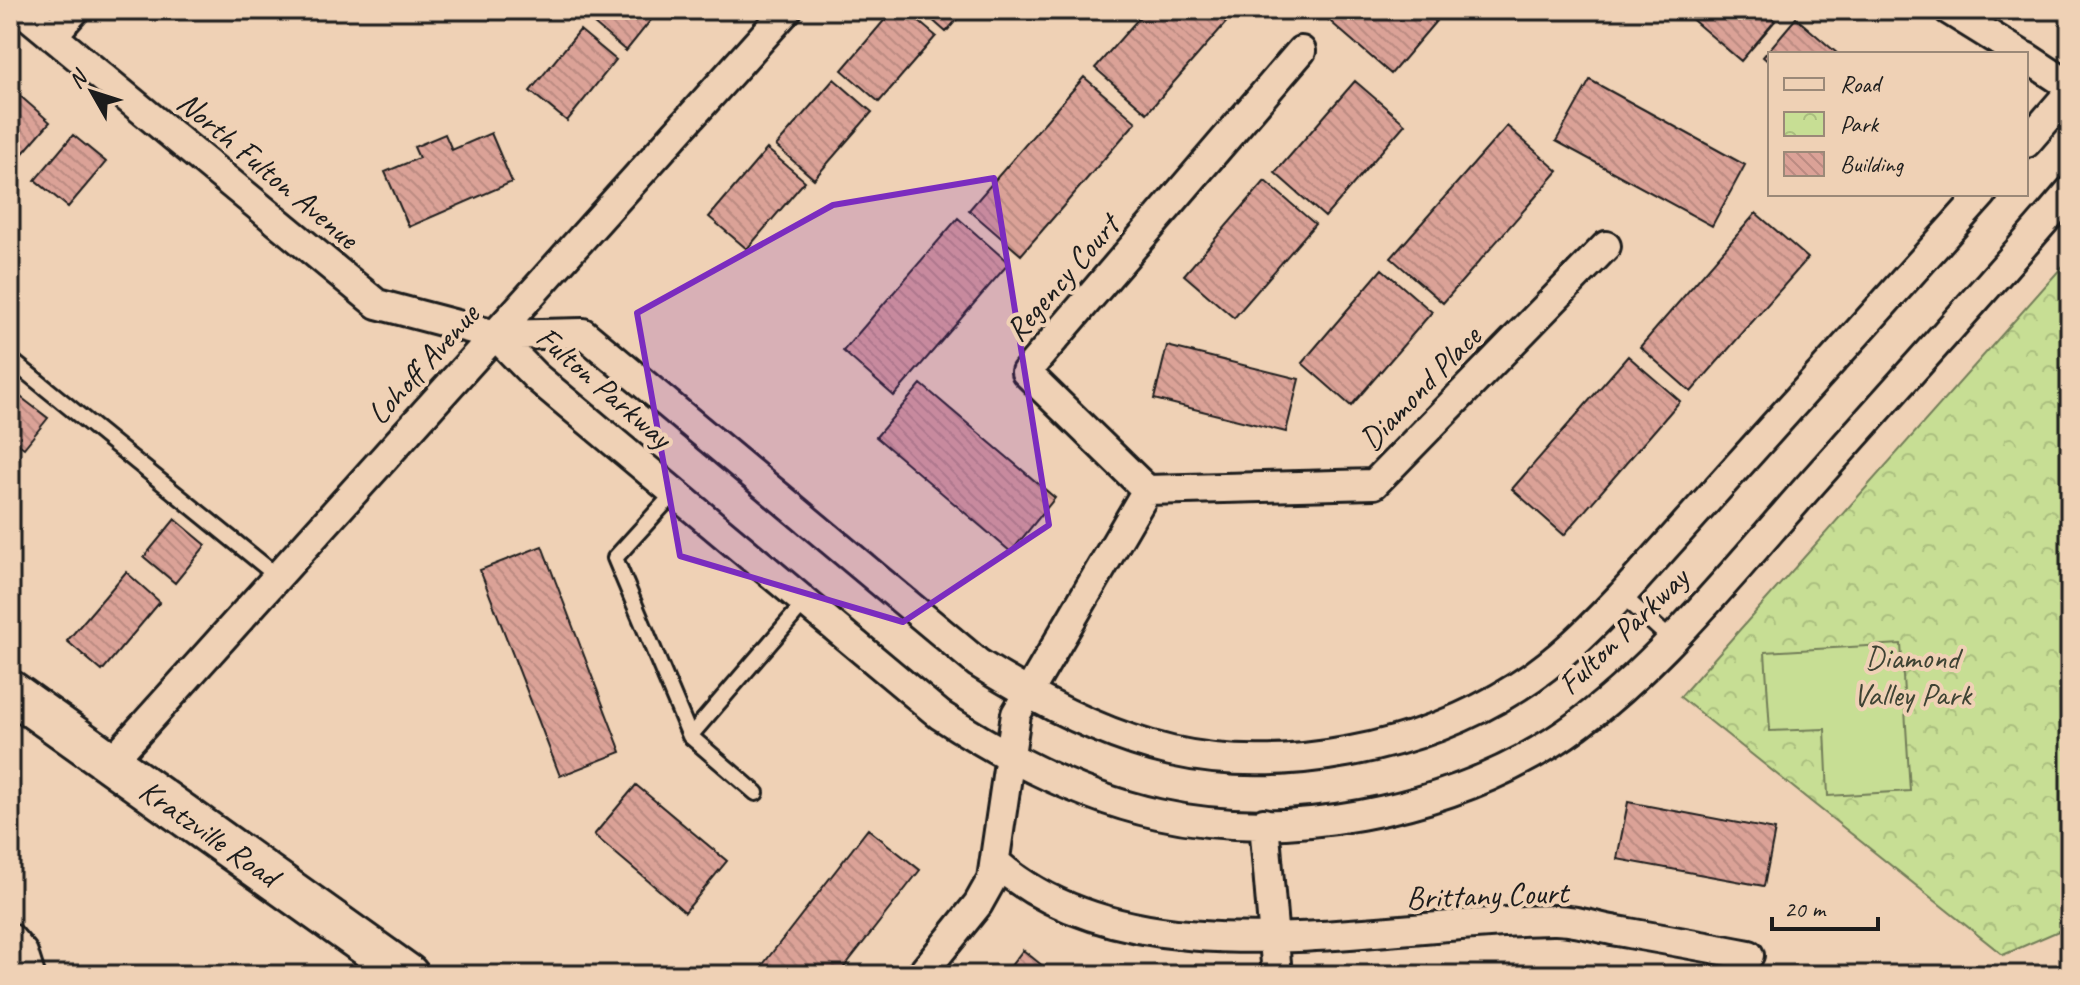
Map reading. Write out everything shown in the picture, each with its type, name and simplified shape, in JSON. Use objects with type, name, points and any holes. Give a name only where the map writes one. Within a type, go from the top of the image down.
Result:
[{"type":"main road","name":"Kratzville Road","points":[[10,691],[408,975]]},
{"type":"street","name":"North Fulton Avenue","points":[[21,10],[377,304],[495,335]]},
{"type":"street","points":[[52,36],[75,10]]},
{"type":"street","name":"Lohoff Avenue","points":[[110,763],[787,10]]},
{"type":"street","points":[[1949,10],[2017,52]]},
{"type":"street","name":"Regency Court","points":[[1147,490],[1026,372],[1301,51]]},
{"type":"street","points":[[2028,58],[2070,89],[2028,141]]},
{"type":"street","name":"Fulton Parkway","points":[[495,335],[535,376],[940,715],[1009,758],[1079,788],[1157,814],[1264,823],[1328,819],[1392,807],[1445,792],[1507,766],[1553,742],[1619,692],[1670,639],[2070,191]]},
{"type":"street","name":"Fulton Parkway","points":[[495,335],[583,333],[978,663],[1027,695],[1102,728],[1171,751],[1263,759],[1318,755],[1424,731],[1480,708],[1518,687],[1577,643],[1980,196]]},
{"type":"street","name":"Diamond Place","points":[[1147,490],[1374,484],[1606,246]]},
{"type":"street","points":[[921,975],[978,904],[992,879],[1016,714],[1147,490]]},
{"type":"street","points":[[1264,823],[1277,975]]},
{"type":"street","name":"Brittany Court","points":[[995,862],[1013,879],[1101,925],[1211,943],[1273,942],[1555,920],[1749,955]]},
{"type":"street","points":[[10,938],[23,953],[30,975]]},
{"type":"lane","points":[[10,359],[277,576]]},
{"type":"lane","points":[[674,493],[615,558],[690,736],[756,793]]},
{"type":"lane","points":[[1622,595],[1670,639]]},
{"type":"lane","points":[[690,736],[806,601]]},
{"type":"highlighted area","points":[[994,178],[1049,525],[903,622],[680,556],[637,313],[833,205]]},
{"type":"green space","name":"Diamond Valley Park","points":[[2070,258],[2070,926],[2003,955],[1680,697]]},
{"type":"green space","points":[[1901,644],[1910,791],[1828,796],[1825,729],[1770,731],[1765,652]]},
{"type":"building","points":[[594,10],[659,10],[626,51],[587,18]]},
{"type":"building","points":[[893,10],[905,10],[936,36],[879,102],[842,70]]},
{"type":"building","points":[[921,10],[965,10],[946,32]]},
{"type":"building","points":[[1146,10],[1237,10],[1147,113],[1095,68]]},
{"type":"building","points":[[1317,10],[1423,10],[1436,21],[1391,74]]},
{"type":"building","points":[[1681,10],[1763,10],[1775,21],[1741,61]]},
{"type":"building","points":[[1796,18],[1836,52],[1768,52],[1768,61],[1763,57]]},
{"type":"building","points":[[580,30],[616,60],[567,121],[530,91]]},
{"type":"building","points":[[1084,77],[1136,122],[1021,255],[969,210]]},
{"type":"building","points":[[834,79],[872,112],[814,179],[776,146]]},
{"type":"building","points":[[1590,80],[1745,165],[1712,226],[1556,141]]},
{"type":"building","points":[[1355,81],[1405,124],[1325,217],[1275,173]]},
{"type":"building","points":[[19,95],[50,122],[11,167],[10,105]]},
{"type":"building","points":[[1507,126],[1558,171],[1443,303],[1391,258]]},
{"type":"building","points":[[491,133],[512,182],[409,227],[385,172],[419,158],[414,147],[445,134],[452,150]]},
{"type":"building","points":[[73,135],[106,162],[68,207],[35,180]]},
{"type":"building","points":[[767,149],[805,181],[747,249],[709,217]]},
{"type":"building","points":[[1265,181],[1315,224],[1234,318],[1184,275]]},
{"type":"building","points":[[1756,213],[1808,258],[1691,392],[1640,347]]},
{"type":"building","points":[[958,218],[1009,263],[894,396],[843,351]]},
{"type":"building","points":[[1382,269],[1432,312],[1351,406],[1302,363]]},
{"type":"building","points":[[1167,346],[1299,379],[1286,432],[1154,399]]},
{"type":"building","points":[[1628,356],[1680,401],[1564,535],[1512,489]]},
{"type":"building","points":[[921,384],[1055,498],[1011,552],[876,437]]},
{"type":"building","points":[[18,395],[48,418],[24,448],[10,438],[10,406]]},
{"type":"building","points":[[175,519],[206,545],[175,583],[144,557]]},
{"type":"building","points":[[542,546],[621,752],[560,776],[480,570]]},
{"type":"building","points":[[126,572],[160,602],[102,671],[67,641]]},
{"type":"building","points":[[636,785],[727,861],[685,912],[594,835]]},
{"type":"building","points":[[1628,802],[1775,830],[1764,886],[1617,859]]},
{"type":"building","points":[[868,829],[920,870],[838,975],[772,975],[761,967]]},
{"type":"building","points":[[1023,950],[1054,975],[1004,975]]}]
